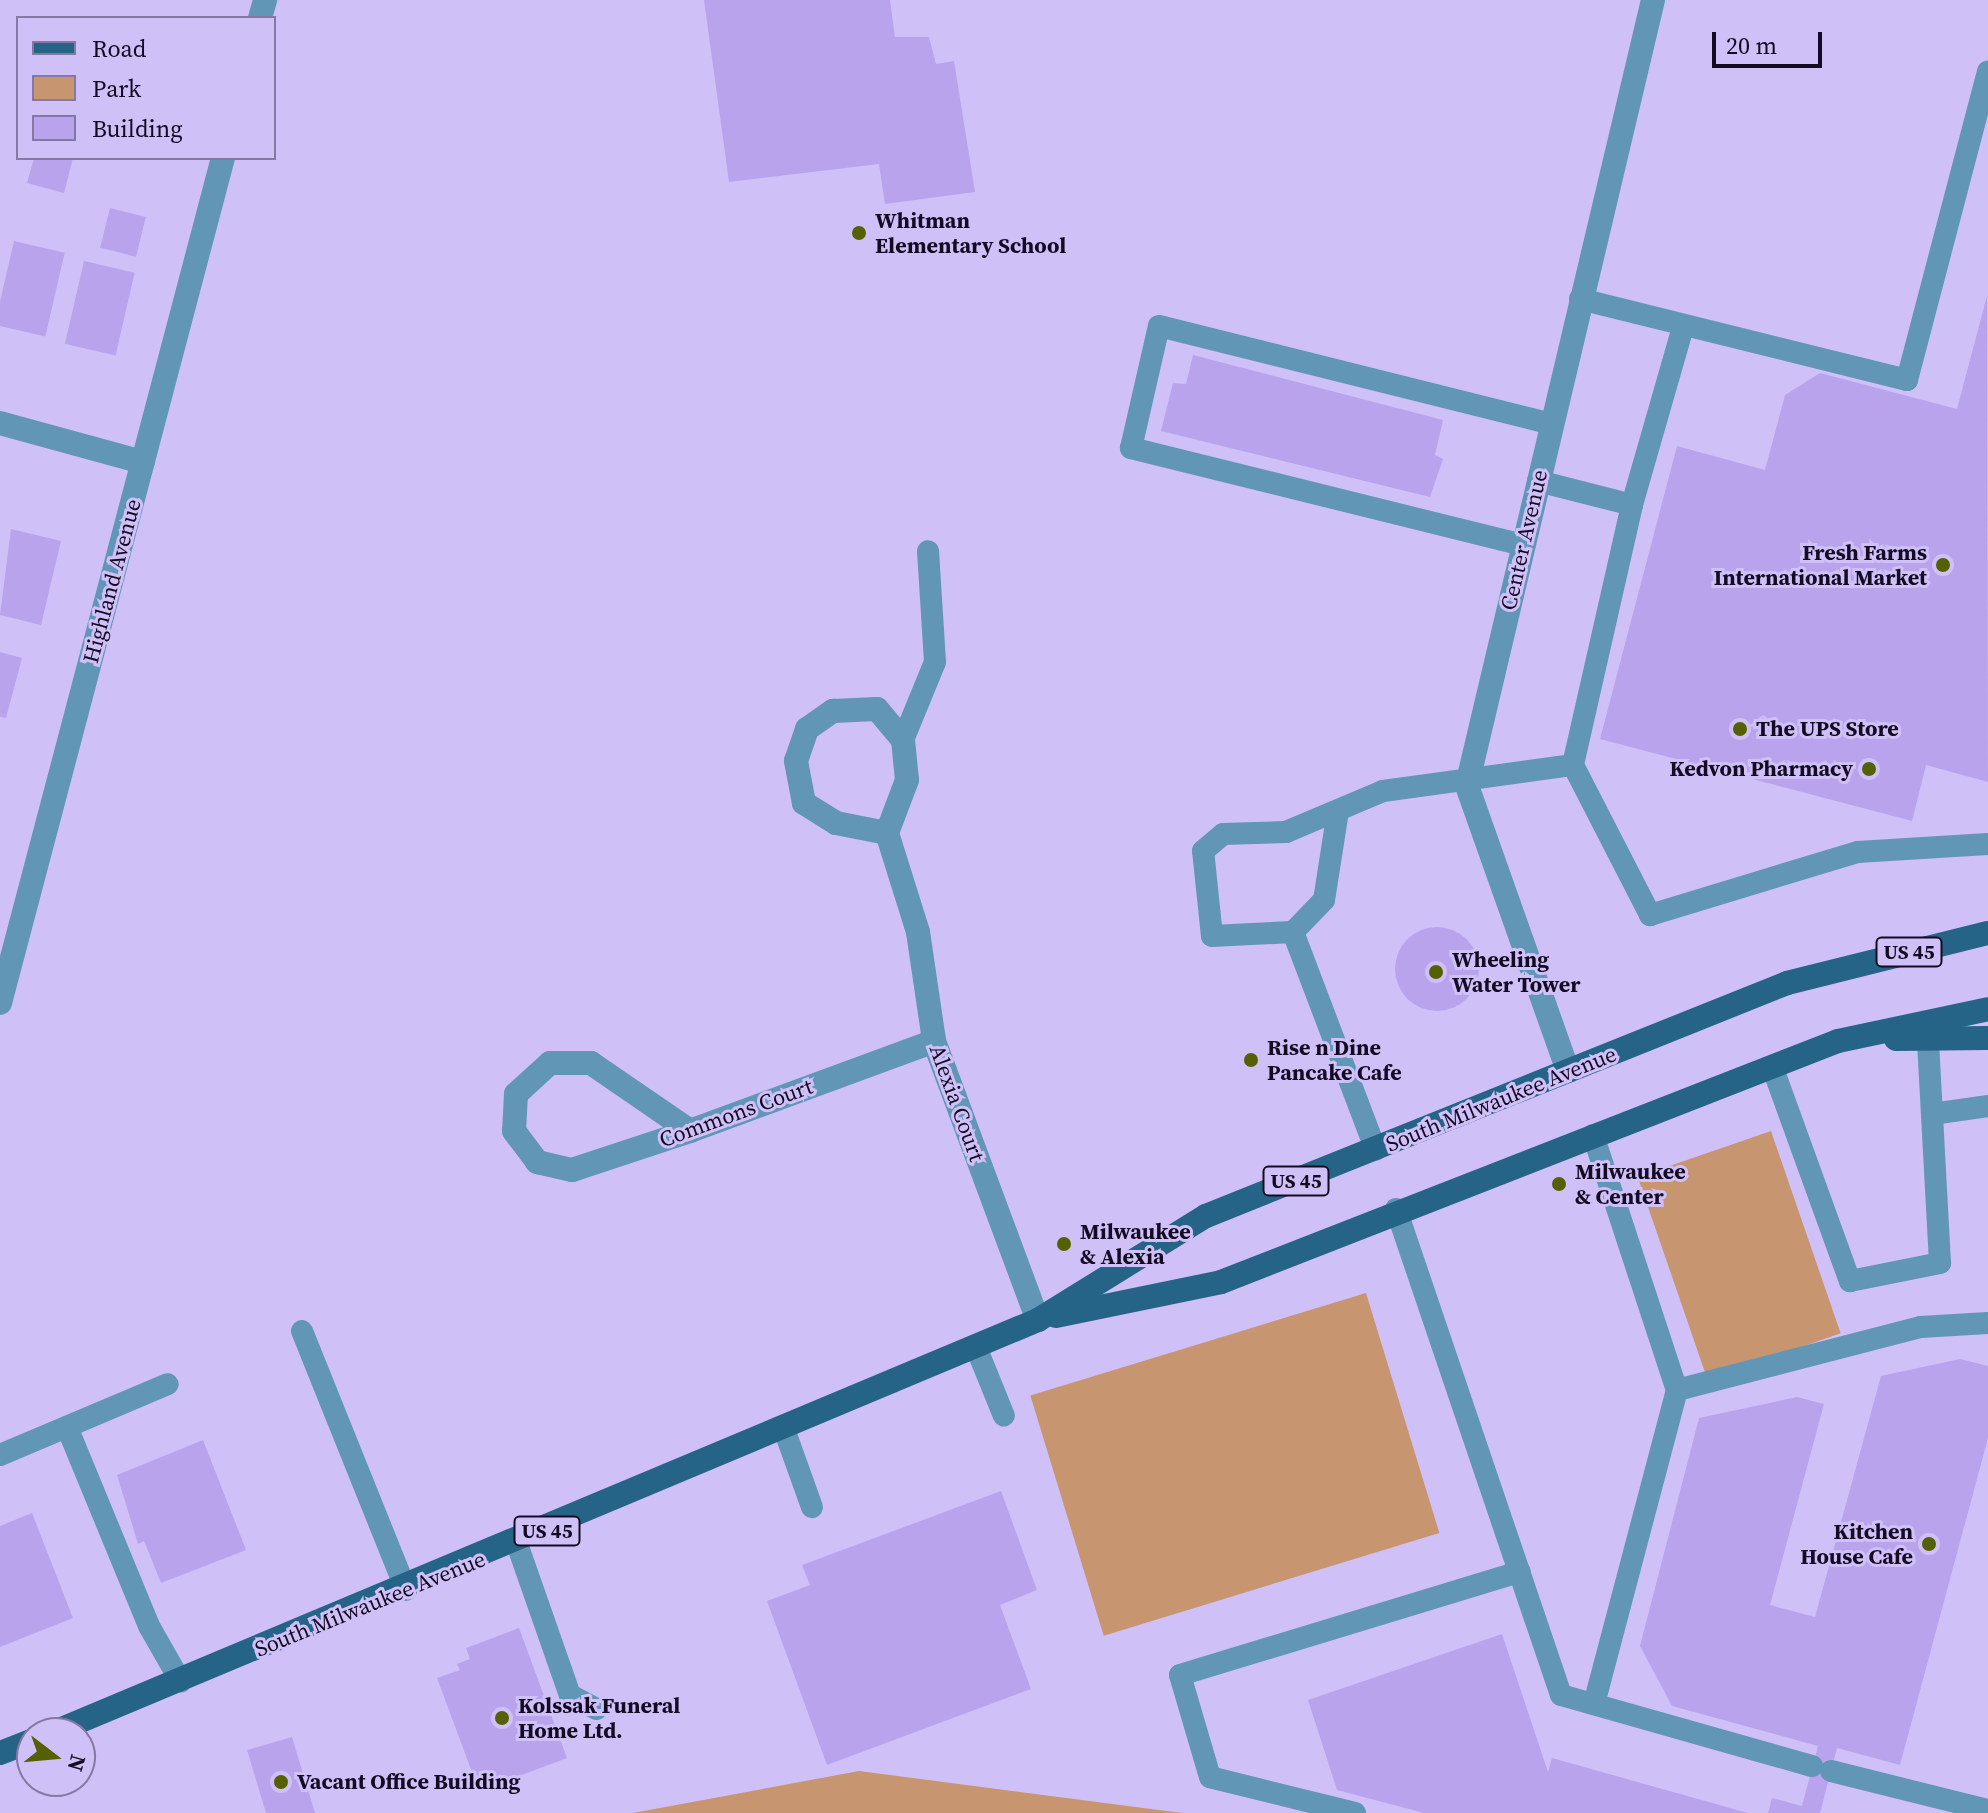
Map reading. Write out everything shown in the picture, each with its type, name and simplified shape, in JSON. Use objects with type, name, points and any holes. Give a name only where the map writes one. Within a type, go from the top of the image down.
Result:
[{"type":"main road","name":"South Milwaukee Avenue","points":[[92,1717],[517,1544],[1038,1320],[1206,1216],[1787,983],[1987,928]]},
{"type":"main road","name":"South Milwaukee Avenue","points":[[1038,1320],[1221,1282],[1396,1209],[1838,1041],[1988,1009]]},
{"type":"main road","points":[[1838,1041],[1988,1038]]},
{"type":"street","name":"Center Avenue","points":[[1467,785],[1653,0]]},
{"type":"street","name":"Highland Avenue","points":[[0,1003],[222,160]]},
{"type":"street","points":[[0,423],[143,462]]},
{"type":"street","points":[[877,709],[903,740],[907,780],[887,833],[836,823],[804,803],[796,761],[807,729],[833,711],[877,709]]},
{"type":"street","points":[[1467,785],[1568,1071]]},
{"type":"street","name":"Alexia Court","points":[[887,833],[918,932],[934,1041],[1038,1320]]},
{"type":"street","name":"Commons Court","points":[[690,1131],[591,1063],[550,1063],[516,1094],[514,1131],[537,1162],[572,1170],[690,1131],[934,1041]]},
{"type":"lane","points":[[1580,299],[1683,327],[1907,380],[1988,71]]},
{"type":"lane","points":[[1523,545],[1131,448],[1159,326],[1551,424]]},
{"type":"lane","points":[[1683,327],[1632,505],[1573,765],[1650,915],[1858,852],[1988,844]]},
{"type":"lane","points":[[1538,481],[1632,505]]},
{"type":"lane","points":[[903,740],[935,662],[928,551]]},
{"type":"lane","points":[[1338,811],[1324,900],[1293,932],[1212,936],[1203,851],[1223,834],[1286,832],[1383,791],[1467,785],[1573,765]]},
{"type":"lane","points":[[1293,932],[1376,1150]]},
{"type":"lane","points":[[1772,1066],[1850,1281],[1940,1263],[1928,1039]]},
{"type":"lane","points":[[1932,1114],[1988,1106]]},
{"type":"lane","points":[[1593,1135],[1677,1390],[1594,1704]]},
{"type":"lane","points":[[1396,1209],[1561,1695],[1822,1769],[1988,1810]]},
{"type":"lane","points":[[1677,1390],[1921,1327],[1988,1323]]},
{"type":"lane","points":[[302,1331],[406,1590]]},
{"type":"lane","points":[[976,1347],[1004,1416]]},
{"type":"lane","points":[[0,1455],[168,1384]]},
{"type":"lane","points":[[67,1427],[149,1626],[181,1682]]},
{"type":"lane","points":[[784,1429],[812,1507]]},
{"type":"lane","points":[[517,1544],[570,1695],[596,1709]]},
{"type":"lane","points":[[1355,1813],[1210,1777],[1180,1675],[1520,1572]]},
{"type":"green space","points":[[1771,1131],[1841,1333],[1707,1379],[1638,1177]]},
{"type":"green space","points":[[1366,1293],[1439,1533],[1104,1636],[1030,1396]]},
{"type":"green space","points":[[859,1771],[1182,1813],[633,1813]]},
{"type":"building","points":[[704,0],[890,0],[895,37],[929,37],[936,64],[954,61],[975,192],[885,204],[879,164],[729,182]]},
{"type":"building","points":[[33,160],[72,160],[64,193],[27,183]]},
{"type":"building","points":[[110,208],[146,217],[136,257],[100,248]]},
{"type":"building","points":[[14,241],[65,253],[45,336],[0,326],[0,302]]},
{"type":"building","points":[[84,261],[135,273],[116,356],[65,344]]},
{"type":"building","points":[[1987,296],[1988,782],[1926,765],[1912,821],[1600,739],[1677,446],[1765,470],[1785,395],[1820,373],[1957,409]]},
{"type":"building","points":[[1193,355],[1443,420],[1435,455],[1443,459],[1430,497],[1161,431],[1173,383],[1186,384]]},
{"type":"building","points":[[11,529],[61,541],[41,625],[0,615]]},
{"type":"building","points":[[0,652],[22,658],[6,718],[0,717]]},
{"type":"building","name":"Wheeling Water Tower","points":[[1437,927],[1453,930],[1467,939],[1476,953],[1479,969],[1476,985],[1467,999],[1453,1008],[1437,1011],[1421,1008],[1407,999],[1398,985],[1395,969],[1398,953],[1407,939],[1421,930]]},
{"type":"building","points":[[1960,1359],[1988,1366],[1988,1438],[1900,1765],[1837,1748],[1820,1813],[1768,1813],[1772,1798],[1802,1806],[1818,1746],[1672,1706],[1640,1646],[1699,1418],[1797,1397],[1824,1404],[1770,1605],[1815,1617],[1881,1376]]},
{"type":"building","points":[[203,1440],[246,1550],[161,1583],[144,1541],[138,1544],[117,1475]]},
{"type":"building","points":[[1001,1491],[1037,1590],[1000,1605],[1031,1689],[827,1765],[767,1601],[810,1585],[802,1565]]},
{"type":"building","points":[[32,1513],[73,1618],[0,1647],[0,1526]]},
{"type":"building","name":"Kolssak Funeral Home Ltd.","points":[[519,1628],[567,1758],[479,1791],[437,1678],[460,1670],[457,1664],[470,1659],[466,1648]]},
{"type":"building","points":[[1502,1634],[1548,1772],[1552,1758],[1748,1813],[1424,1813],[1337,1790],[1308,1700]]},
{"type":"building","name":"Vacant Office Building","points":[[292,1737],[315,1813],[266,1813],[247,1750]]},
{"type":"place","name":"Whitman Elementary School","points":[[859,233]]},
{"type":"place","name":"Fresh Farms International Market","points":[[1943,565]]},
{"type":"place","name":"The UPS Store","points":[[1740,729]]},
{"type":"place","name":"Kedvon Pharmacy","points":[[1869,769]]},
{"type":"place","name":"Wheeling Water Tower","points":[[1436,972]]},
{"type":"place","name":"Rise n Dine Pancake Cafe","points":[[1251,1060]]},
{"type":"place","name":"Milwaukee & Center","points":[[1559,1184]]},
{"type":"place","name":"Milwaukee & Alexia","points":[[1064,1244]]},
{"type":"place","name":"Kitchen House Cafe","points":[[1929,1544]]},
{"type":"place","name":"Kolssak Funeral Home Ltd.","points":[[502,1718]]},
{"type":"place","name":"Vacant Office Building","points":[[281,1782]]}]
